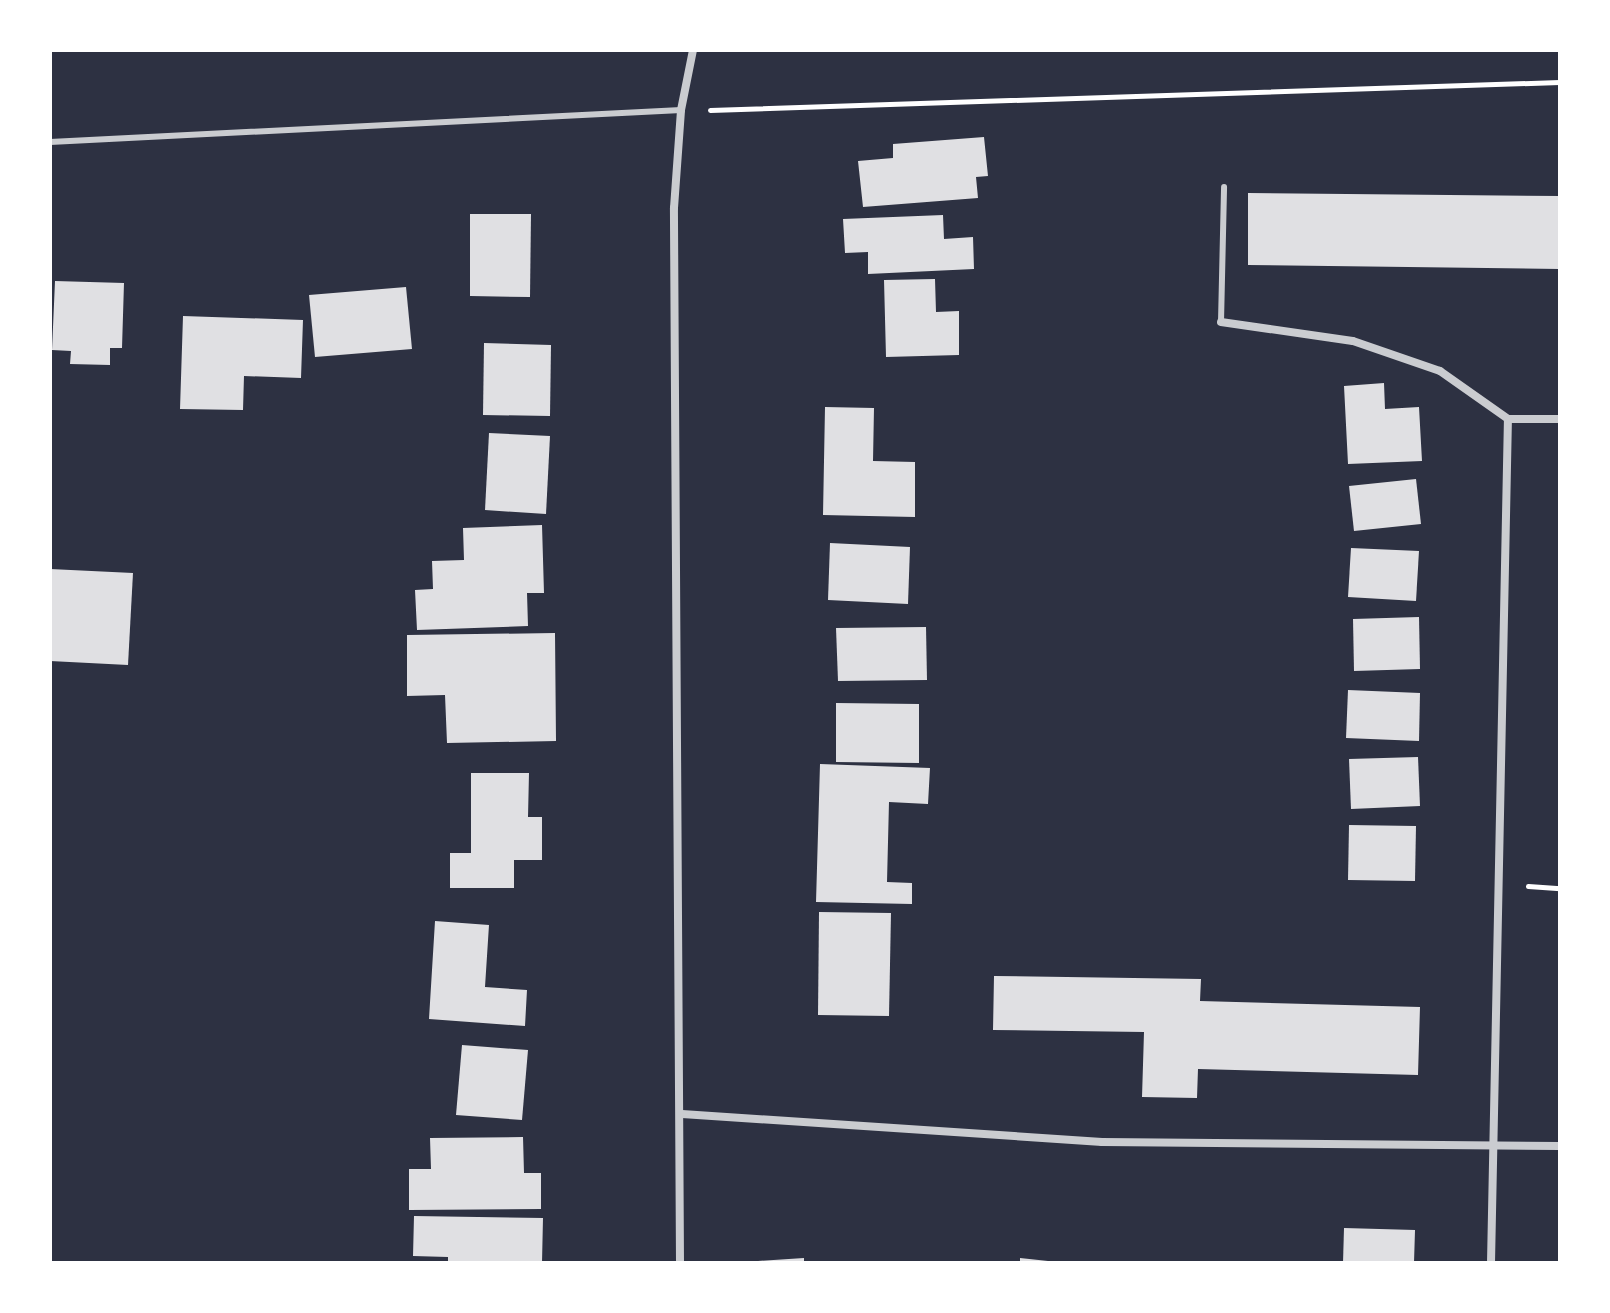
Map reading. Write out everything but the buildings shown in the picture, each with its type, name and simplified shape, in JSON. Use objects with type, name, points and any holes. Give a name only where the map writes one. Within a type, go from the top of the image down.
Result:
[{"type":"street","points":[[680,1263],[682,1114],[674,208],[681,110],[693,50]]},
{"type":"street","points":[[1221,322],[1353,341],[1440,371],[1508,419],[1560,419]]},
{"type":"street","points":[[1491,1263],[1508,419]]},
{"type":"street","points":[[682,1114],[1102,1142],[1560,1146]]},
{"type":"lane","points":[[50,142],[681,110]]},
{"type":"lane","points":[[1221,322],[1224,187]]},
{"type":"path","points":[[681,110],[1560,82]]}]
